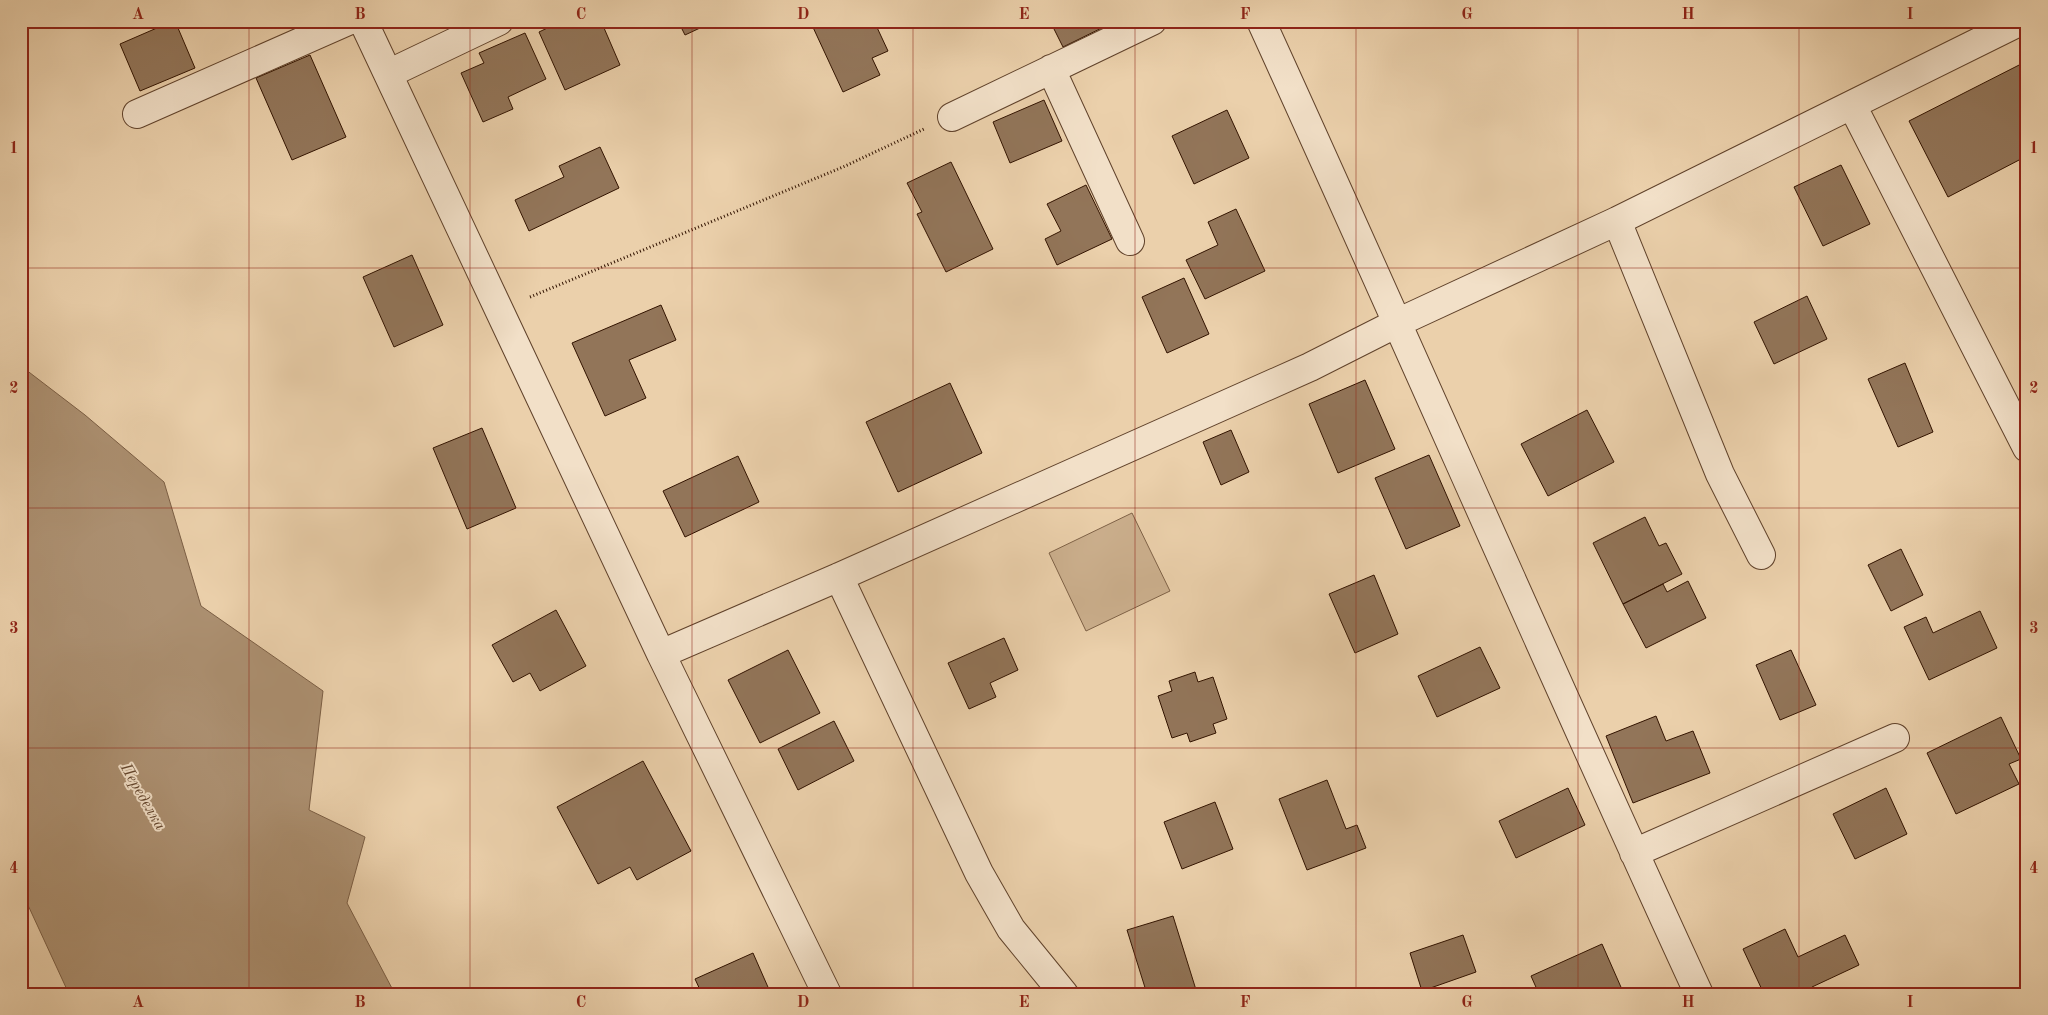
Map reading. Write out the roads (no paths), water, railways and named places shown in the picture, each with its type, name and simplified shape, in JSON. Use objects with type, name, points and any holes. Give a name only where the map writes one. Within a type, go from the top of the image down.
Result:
[{"type":"street","points":[[137,114],[348,21]]},
{"type":"street","points":[[363,21],[661,654],[827,994]]},
{"type":"street","points":[[388,74],[499,21]]},
{"type":"street","points":[[952,116],[1152,21]]},
{"type":"street","points":[[1261,21],[1399,322],[1574,724],[1699,994]]},
{"type":"street","points":[[661,654],[839,578],[1310,368],[1399,322],[1618,221],[2021,21]]},
{"type":"street","points":[[1051,69],[1130,241]]},
{"type":"street","points":[[1852,105],[2027,448]]},
{"type":"street","points":[[1618,221],[1720,474],[1761,555]]},
{"type":"street","points":[[839,578],[979,873],[1011,929],[1064,994]]},
{"type":"street","points":[[1634,853],[1895,738]]},
{"type":"water","name":"Переделка","points":[[21,366],[85,415],[164,482],[201,606],[323,691],[309,810],[365,837],[347,903],[395,994],[69,994],[21,890]]}]
